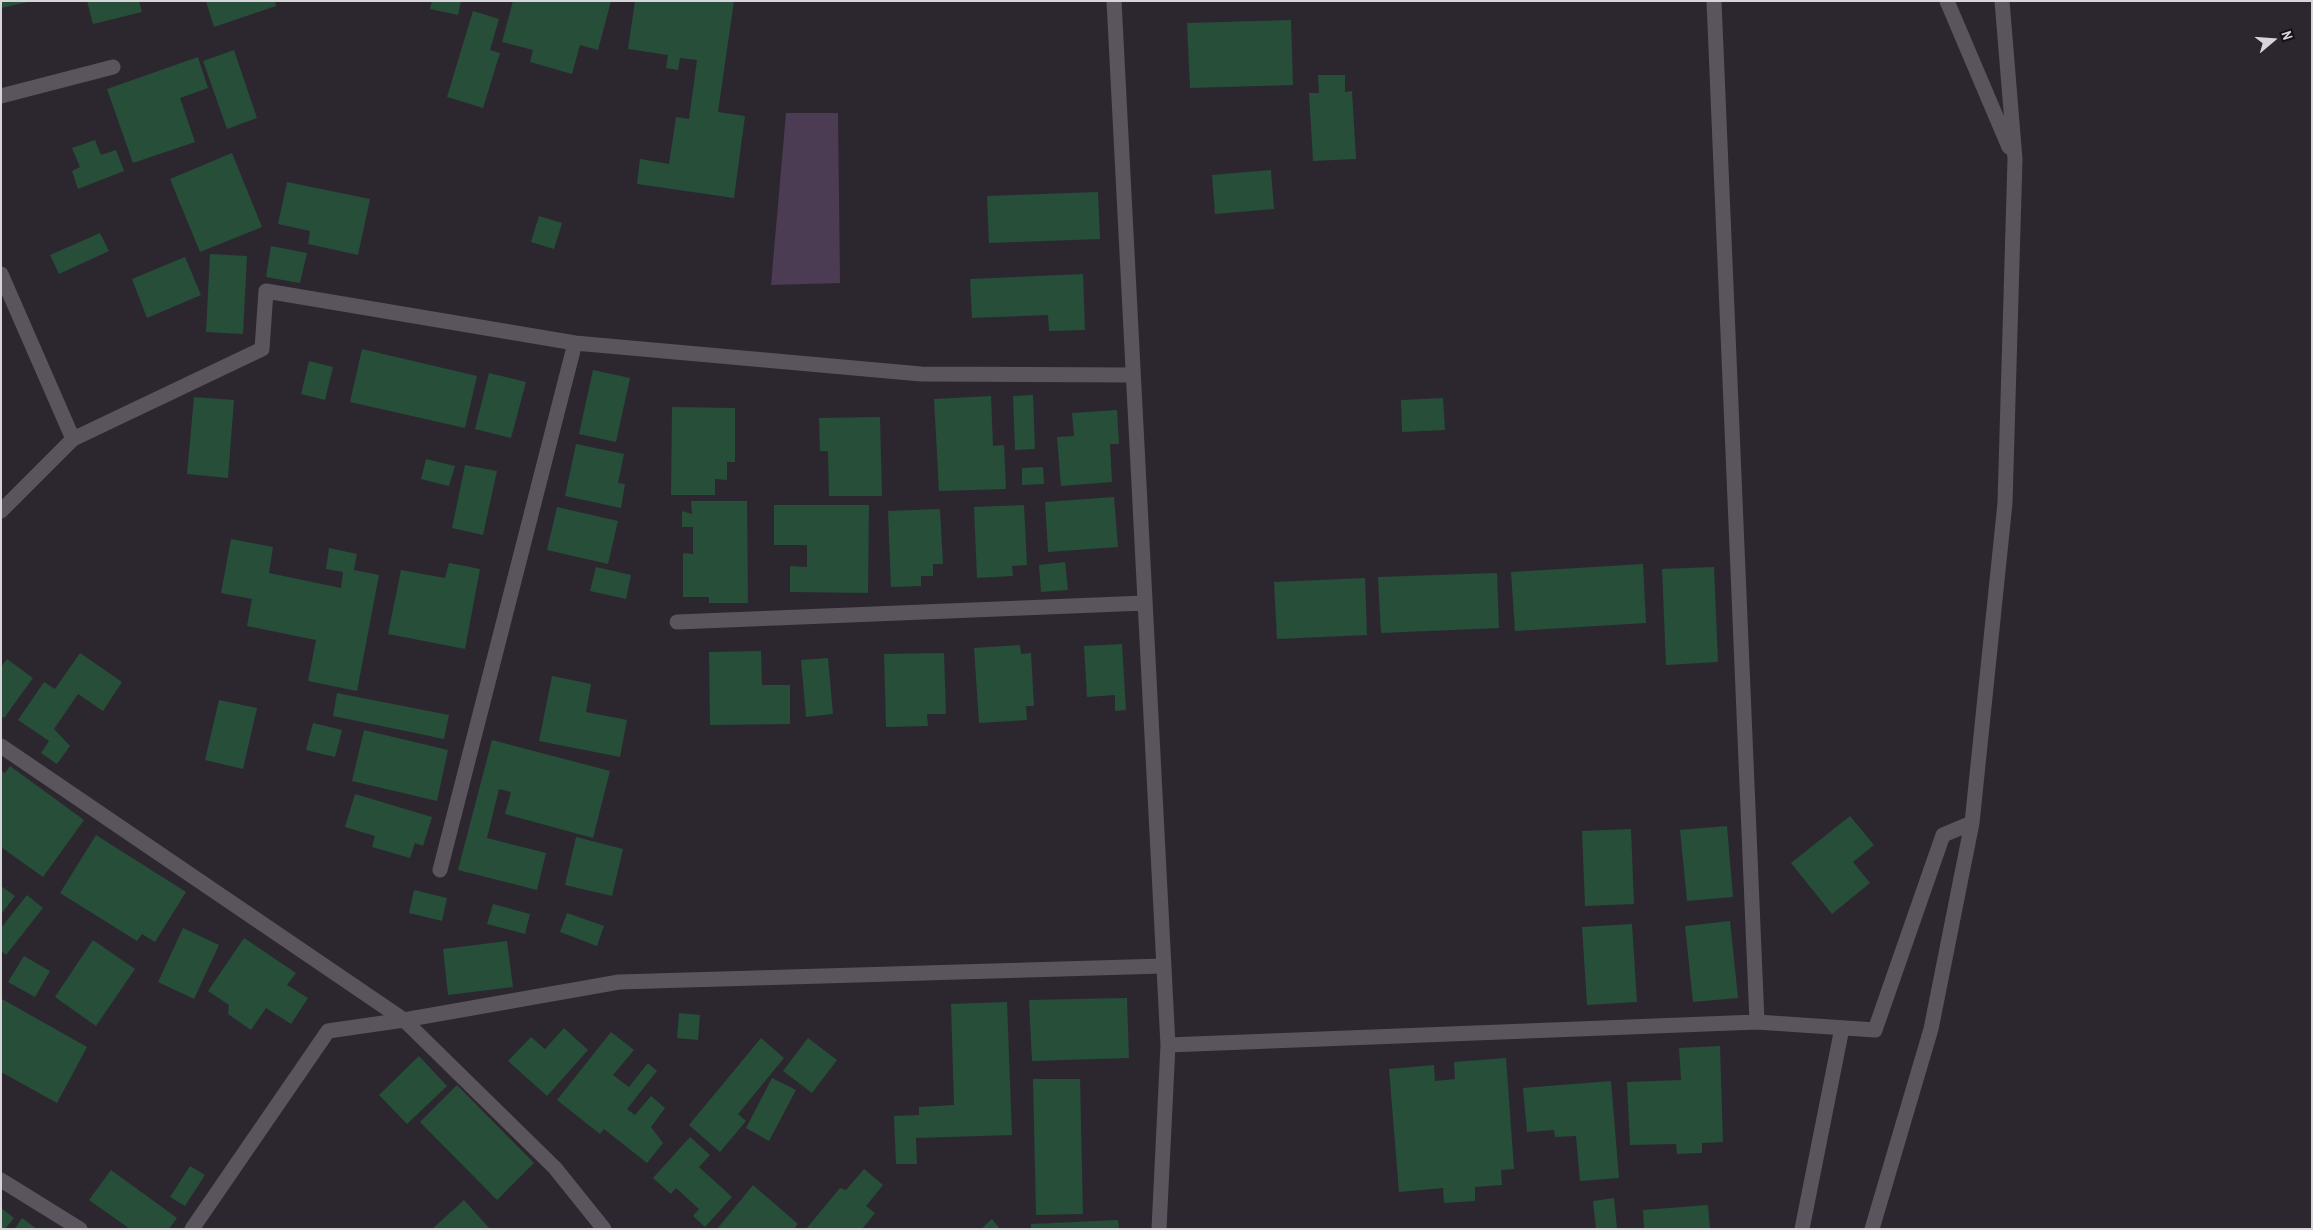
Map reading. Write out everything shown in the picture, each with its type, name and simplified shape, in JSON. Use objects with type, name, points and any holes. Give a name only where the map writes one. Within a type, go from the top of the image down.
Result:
[{"type":"street","points":[[1114,1],[1168,1045],[1158,1229]]},
{"type":"street","points":[[1714,1],[1757,1022]]},
{"type":"street","points":[[1948,1],[2015,160]]},
{"type":"street","points":[[1872,1229],[1931,1029],[1972,823],[2005,503],[2015,160],[2002,1]]},
{"type":"street","points":[[1,96],[113,67]]},
{"type":"street","points":[[1,274],[73,439]]},
{"type":"street","points":[[1,511],[73,439],[262,350],[266,291],[575,343],[921,374],[1133,375]]},
{"type":"street","points":[[440,870],[575,343]]},
{"type":"street","points":[[677,622],[1145,603]]},
{"type":"street","points":[[1,746],[404,1020],[555,1168],[604,1229]]},
{"type":"street","points":[[1168,1045],[1757,1022],[1875,1030],[1943,835],[1972,823]]},
{"type":"street","points":[[192,1229],[328,1031],[404,1020],[619,982],[1163,966]]},
{"type":"street","points":[[1802,1229],[1842,1028]]},
{"type":"street","points":[[1,1180],[80,1229]]},
{"type":"shaded area","points":[[786,113],[838,113],[840,283],[771,285]]},
{"type":"building","points":[[1,1],[28,1],[28,2],[1,8]]},
{"type":"building","points":[[87,1],[139,1],[142,12],[93,24]]},
{"type":"building","points":[[206,1],[275,1],[276,6],[214,27]]},
{"type":"building","points":[[432,1],[461,1],[458,15],[430,9]]},
{"type":"building","points":[[513,1],[611,1],[598,50],[580,45],[572,74],[530,62],[533,50],[502,42]]},
{"type":"building","points":[[635,1],[734,1],[718,112],[745,116],[734,198],[637,184],[640,159],[669,164],[676,117],[689,119],[697,60],[680,58],[678,70],[666,68],[668,55],[628,49]]},
{"type":"building","points":[[473,11],[499,19],[490,50],[500,53],[483,108],[447,97]]},
{"type":"building","points":[[1291,20],[1293,85],[1190,88],[1187,23]]},
{"type":"building","points":[[234,50],[257,118],[227,129],[203,61]]},
{"type":"building","points":[[198,57],[208,88],[180,98],[195,142],[133,163],[107,89]]},
{"type":"building","points":[[1318,75],[1345,75],[1345,92],[1352,91],[1356,159],[1313,161],[1309,93],[1319,93]]},
{"type":"building","points":[[95,140],[101,155],[116,150],[124,171],[78,189],[72,171],[80,167],[72,148]]},
{"type":"building","points":[[232,153],[262,227],[200,252],[170,179]]},
{"type":"building","points":[[1271,170],[1274,209],[1215,214],[1212,175]]},
{"type":"building","points":[[287,182],[370,199],[358,255],[308,244],[310,231],[278,224]]},
{"type":"building","points":[[1098,192],[1100,239],[989,243],[987,196]]},
{"type":"building","points":[[539,216],[562,223],[554,249],[531,242]]},
{"type":"building","points":[[100,233],[109,251],[59,274],[50,255]]},
{"type":"building","points":[[271,246],[307,253],[300,283],[266,277]]},
{"type":"building","points":[[210,254],[247,256],[243,334],[206,332]]},
{"type":"building","points":[[185,257],[201,295],[147,318],[132,279]]},
{"type":"building","points":[[1083,274],[1085,330],[1049,331],[1048,315],[972,318],[970,279]]},
{"type":"building","points":[[362,349],[477,376],[465,428],[350,402]]},
{"type":"building","points":[[309,361],[333,367],[325,400],[301,394]]},
{"type":"building","points":[[593,370],[630,378],[616,442],[579,434]]},
{"type":"building","points":[[489,373],[526,382],[511,438],[475,429]]},
{"type":"building","points":[[1033,395],[1035,449],[1015,450],[1013,396]]},
{"type":"building","points":[[991,396],[993,446],[1004,445],[1006,489],[939,491],[934,399]]},
{"type":"building","points":[[194,397],[234,400],[228,478],[187,474]]},
{"type":"building","points":[[1443,398],[1445,430],[1402,432],[1401,400]]},
{"type":"building","points":[[672,407],[735,408],[735,462],[727,462],[727,480],[715,479],[715,495],[671,495]]},
{"type":"building","points":[[1117,410],[1119,444],[1110,444],[1112,482],[1061,486],[1057,437],[1074,436],[1072,413]]},
{"type":"building","points":[[880,417],[882,496],[829,496],[828,451],[820,451],[819,418]]},
{"type":"building","points":[[576,444],[624,454],[618,483],[625,484],[621,508],[565,496]]},
{"type":"building","points":[[426,459],[455,466],[449,486],[421,479]]},
{"type":"building","points":[[465,465],[497,471],[483,535],[452,528]]},
{"type":"building","points":[[1043,467],[1044,484],[1022,485],[1022,468]]},
{"type":"building","points":[[1114,497],[1118,547],[1048,552],[1045,502]]},
{"type":"building","points":[[691,501],[747,501],[748,603],[709,603],[709,597],[683,597],[683,553],[693,554],[693,527],[682,527],[682,511],[692,514]]},
{"type":"building","points":[[774,505],[869,505],[868,593],[790,592],[790,566],[807,567],[807,545],[774,545]]},
{"type":"building","points":[[1024,505],[1027,565],[1012,566],[1013,576],[977,578],[974,507]]},
{"type":"building","points":[[557,507],[618,521],[608,564],[547,550]]},
{"type":"building","points":[[940,509],[943,564],[933,564],[933,576],[921,576],[921,586],[891,587],[888,511]]},
{"type":"building","points":[[231,539],[273,547],[269,573],[341,588],[343,572],[326,569],[329,548],[357,554],[354,570],[379,575],[357,691],[308,681],[316,640],[247,626],[252,599],[221,593]]},
{"type":"building","points":[[1065,562],[1068,590],[1041,592],[1039,565]]},
{"type":"building","points":[[449,563],[480,569],[465,649],[388,634],[401,570],[445,578]]},
{"type":"building","points":[[1643,564],[1646,623],[1515,631],[1511,572]]},
{"type":"building","points":[[596,567],[631,575],[626,599],[590,591]]},
{"type":"building","points":[[1714,567],[1718,662],[1666,665],[1662,569]]},
{"type":"building","points":[[1497,573],[1499,628],[1381,633],[1378,577]]},
{"type":"building","points":[[1365,578],[1367,635],[1277,639],[1274,582]]},
{"type":"building","points":[[1122,644],[1126,710],[1115,711],[1115,695],[1087,697],[1084,646]]},
{"type":"building","points":[[1020,645],[1021,654],[1031,653],[1034,706],[1026,706],[1027,720],[979,723],[974,648]]},
{"type":"building","points":[[761,651],[762,685],[790,685],[790,724],[710,725],[709,652]]},
{"type":"building","points":[[80,653],[122,682],[103,711],[78,694],[54,729],[70,746],[57,764],[41,753],[49,741],[18,720],[44,682],[55,689]]},
{"type":"building","points":[[944,653],[946,714],[927,714],[928,726],[886,727],[884,654]]},
{"type":"building","points":[[828,658],[833,714],[806,717],[801,660]]},
{"type":"building","points":[[7,659],[33,678],[4,718],[1,716],[1,667]]},
{"type":"building","points":[[552,676],[591,684],[586,712],[627,720],[620,757],[539,741]]},
{"type":"building","points":[[337,693],[449,715],[444,739],[333,716]]},
{"type":"building","points":[[219,700],[257,708],[243,769],[205,760]]},
{"type":"building","points":[[313,723],[342,730],[335,757],[306,750]]},
{"type":"building","points":[[364,730],[448,750],[437,801],[352,781]]},
{"type":"building","points":[[492,740],[610,771],[593,838],[505,814],[511,792],[499,789],[487,838],[546,853],[537,890],[458,870]]},
{"type":"building","points":[[10,766],[84,820],[43,877],[1,847],[1,771],[5,773]]},
{"type":"building","points":[[355,794],[432,817],[423,846],[415,843],[410,858],[372,847],[375,836],[345,827]]},
{"type":"building","points":[[1850,816],[1874,845],[1853,862],[1870,883],[1832,914],[1791,863]]},
{"type":"building","points":[[1727,826],[1733,897],[1687,901],[1680,830]]},
{"type":"building","points":[[1631,829],[1634,904],[1585,906],[1582,831]]},
{"type":"building","points":[[96,835],[186,892],[155,942],[142,934],[137,941],[60,893]]},
{"type":"building","points":[[576,837],[623,849],[612,896],[565,885]]},
{"type":"building","points":[[1,886],[15,896],[1,914]]},
{"type":"building","points":[[414,890],[447,898],[442,921],[409,913]]},
{"type":"building","points":[[27,895],[43,908],[6,955],[1,951],[1,928]]},
{"type":"building","points":[[493,904],[530,914],[525,934],[487,924]]},
{"type":"building","points":[[567,913],[604,926],[597,946],[560,932]]},
{"type":"building","points":[[1730,921],[1738,998],[1693,1002],[1685,926]]},
{"type":"building","points":[[1632,924],[1637,1002],[1587,1005],[1582,927]]},
{"type":"building","points":[[183,928],[219,945],[194,999],[158,982]]},
{"type":"building","points":[[244,938],[296,973],[287,985],[308,998],[291,1024],[266,1008],[251,1030],[228,1014],[229,1005],[208,991]]},
{"type":"building","points":[[93,940],[135,969],[96,1026],[55,997]]},
{"type":"building","points":[[507,941],[513,987],[448,995],[443,949]]},
{"type":"building","points":[[24,956],[50,971],[35,997],[8,982]]},
{"type":"building","points":[[1127,998],[1129,1058],[1032,1061],[1029,1000]]},
{"type":"building","points":[[2,999],[87,1047],[57,1103],[1,1072]]},
{"type":"building","points":[[1007,1002],[1012,1135],[916,1138],[917,1164],[896,1164],[894,1116],[919,1115],[919,1107],[954,1105],[951,1004]]},
{"type":"building","points":[[679,1013],[700,1015],[698,1040],[677,1038]]},
{"type":"building","points":[[564,1028],[588,1050],[547,1096],[508,1061],[531,1037],[545,1049]]},
{"type":"building","points":[[611,1032],[634,1050],[613,1075],[629,1087],[648,1063],[657,1071],[627,1109],[635,1115],[651,1096],[665,1108],[651,1127],[663,1143],[647,1163],[604,1129],[600,1134],[557,1100]]},
{"type":"building","points":[[761,1038],[784,1058],[738,1114],[746,1121],[720,1152],[689,1125]]},
{"type":"building","points":[[808,1038],[837,1060],[812,1093],[783,1071]]},
{"type":"building","points":[[1720,1046],[1723,1142],[1702,1143],[1702,1153],[1677,1154],[1676,1144],[1630,1145],[1627,1082],[1681,1080],[1679,1048]]},
{"type":"building","points":[[419,1056],[447,1086],[407,1124],[379,1095]]},
{"type":"building","points":[[1506,1058],[1514,1169],[1501,1170],[1502,1185],[1475,1187],[1475,1201],[1444,1203],[1443,1188],[1399,1192],[1389,1069],[1434,1065],[1435,1081],[1455,1079],[1454,1062]]},
{"type":"building","points":[[772,1078],[796,1090],[769,1141],[746,1128]]},
{"type":"building","points":[[1033,1079],[1080,1079],[1083,1214],[1036,1215]]},
{"type":"building","points":[[1611,1081],[1619,1178],[1580,1181],[1576,1136],[1555,1137],[1554,1130],[1527,1132],[1523,1088]]},
{"type":"building","points":[[457,1085],[534,1163],[497,1200],[420,1122]]},
{"type":"building","points":[[690,1137],[710,1155],[699,1167],[732,1197],[705,1227],[693,1216],[699,1209],[676,1188],[671,1194],[653,1178]]},
{"type":"building","points":[[190,1166],[205,1175],[185,1206],[170,1197]]},
{"type":"building","points":[[864,1169],[883,1185],[866,1206],[875,1213],[862,1229],[806,1229],[840,1188],[846,1190]]},
{"type":"building","points":[[111,1170],[177,1218],[169,1229],[130,1229],[89,1200]]},
{"type":"building","points":[[753,1185],[798,1224],[794,1229],[717,1229]]},
{"type":"building","points":[[1614,1198],[1617,1229],[1596,1229],[1593,1201]]},
{"type":"building","points":[[464,1200],[490,1229],[432,1229]]},
{"type":"building","points":[[1708,1205],[1710,1229],[1644,1229],[1643,1210]]},
{"type":"building","points":[[1,1208],[14,1218],[5,1229],[1,1229]]},
{"type":"building","points":[[22,1218],[37,1229],[15,1229]]},
{"type":"building","points":[[992,1219],[1000,1229],[981,1229]]},
{"type":"building","points":[[1118,1220],[1119,1229],[1031,1229],[1031,1224]]}]
